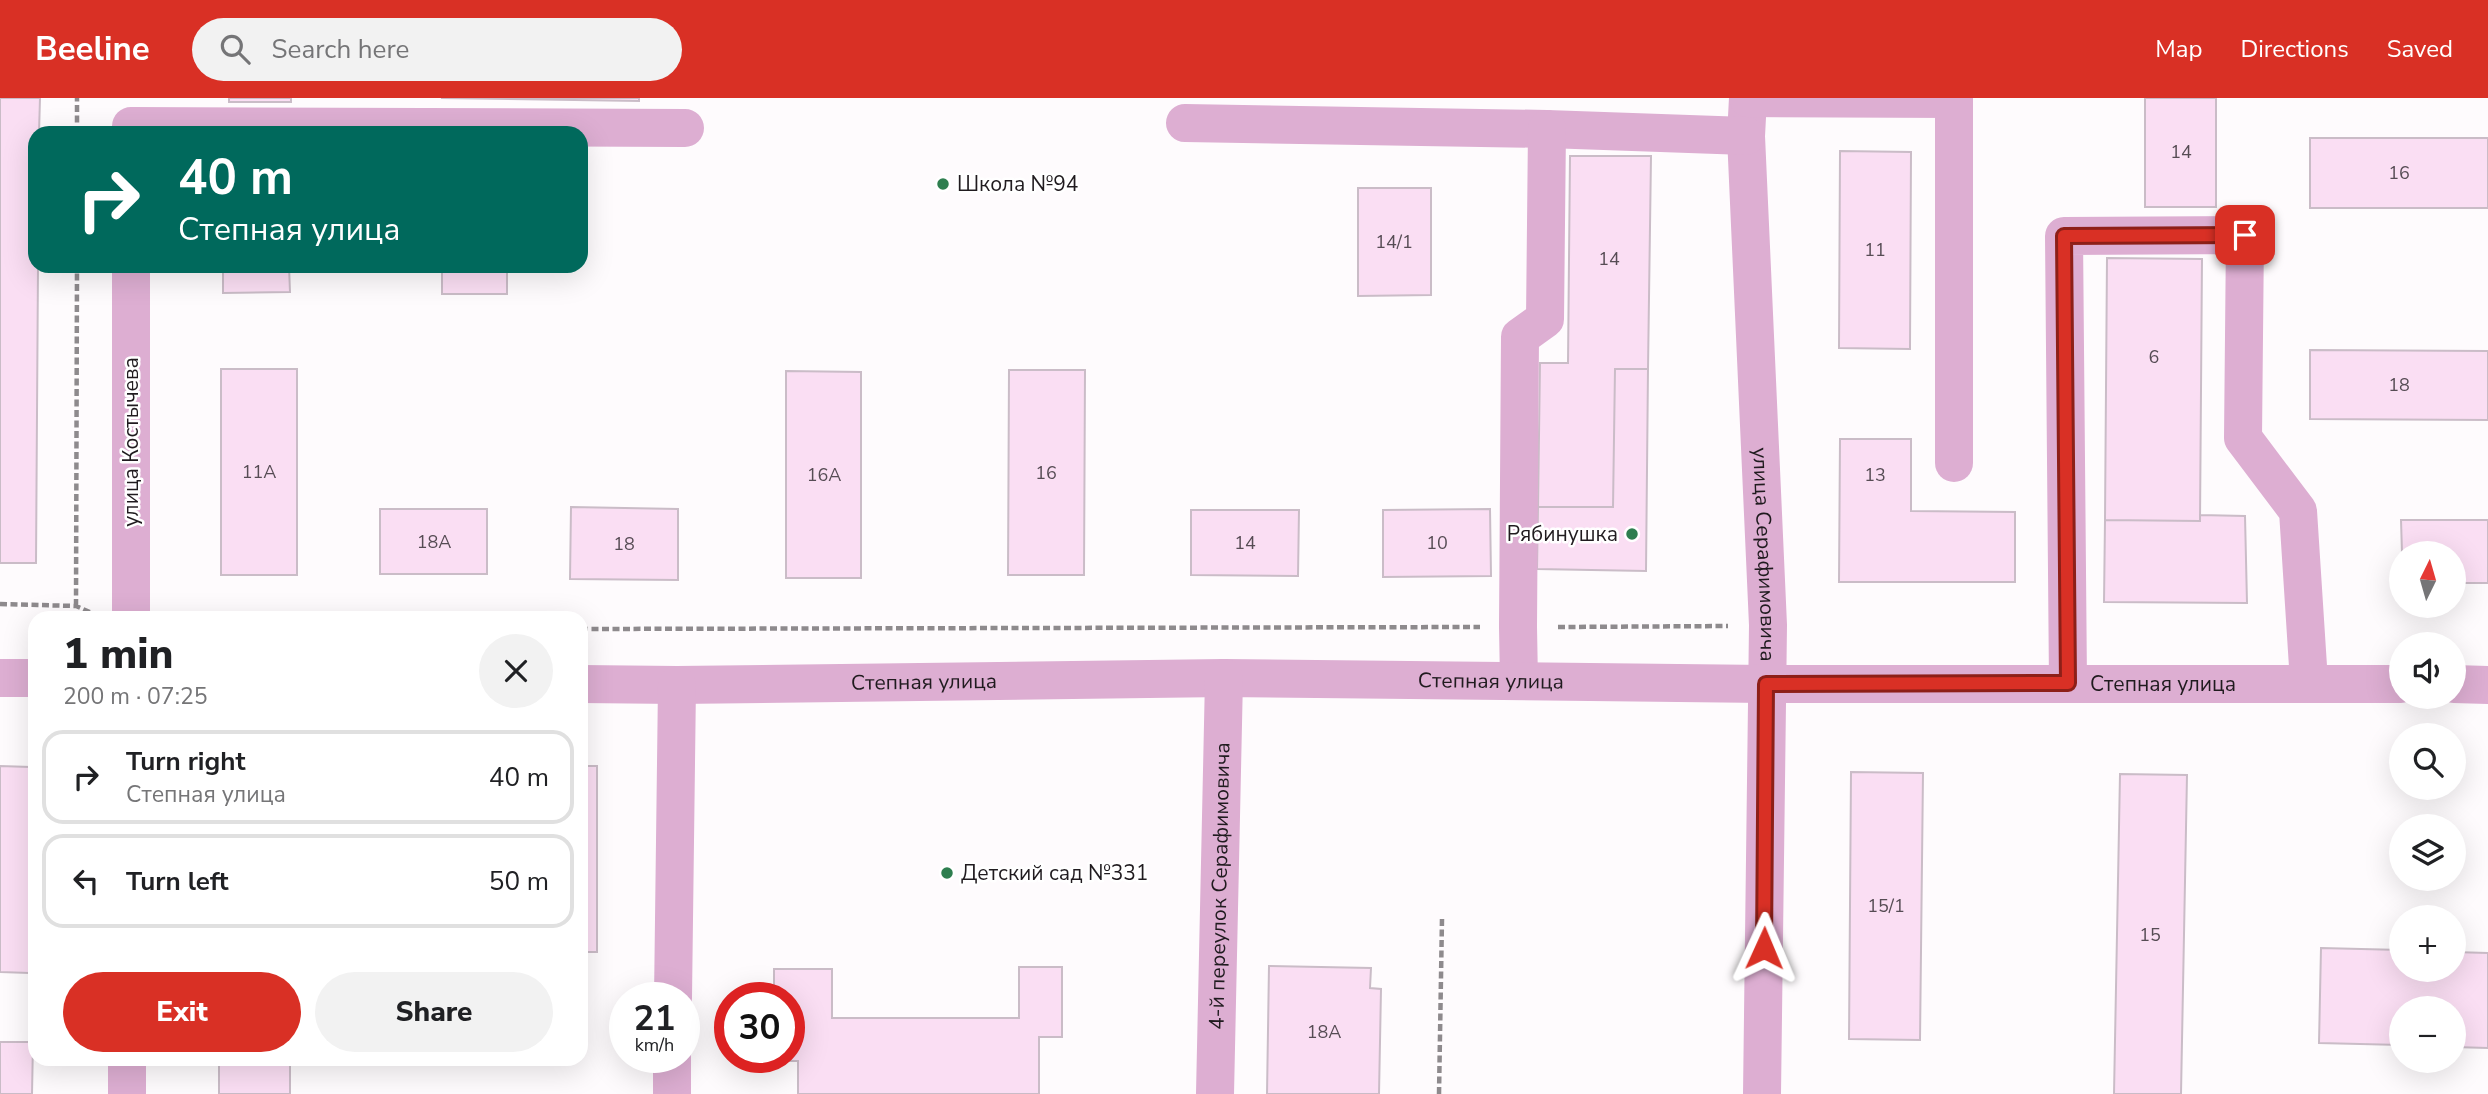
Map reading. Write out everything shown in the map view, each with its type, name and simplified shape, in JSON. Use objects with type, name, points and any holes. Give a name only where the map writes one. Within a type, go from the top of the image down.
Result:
[{"type":"street","points":[[1748,98],[1954,98],[1954,463]]},
{"type":"street","name":"улица Серафимовича","points":[[1748,98],[1746,136],[1768,625],[1762,1094]]},
{"type":"street","points":[[1196,115],[1746,136]]},
{"type":"street","points":[[131,119],[562,126]]},
{"type":"street","points":[[588,126],[685,128]]},
{"type":"street","points":[[1519,681],[1520,337],[1545,319],[1547,129]]},
{"type":"street","points":[[2068,683],[2064,236],[2245,235],[2242,438],[2298,511],[2309,682]]},
{"type":"street","name":"улица Костычева","points":[[113,611],[131,273]]},
{"type":"street","points":[[0,678],[28,678]]},
{"type":"street","name":"Степная улица","points":[[588,684],[1224,678],[1766,684],[2389,684]]},
{"type":"street","name":"4-й переулок Серафимовича","points":[[1215,1094],[1224,678]]},
{"type":"street","points":[[2466,684],[2488,685]]},
{"type":"street","points":[[673,982],[677,685]]},
{"type":"street","points":[[127,1066],[127,1094]]},
{"type":"street","points":[[672,1073],[672,1094]]},
{"type":"path","points":[[77,98],[77,126]]},
{"type":"path","points":[[76,606],[77,273]]},
{"type":"path","points":[[0,604],[76,606],[94,611]]},
{"type":"path","points":[[588,628],[1768,625]]},
{"type":"path","points":[[1439,1094],[1442,919]]},
{"type":"building","points":[[0,98],[40,98],[39,126],[28,126],[28,273],[38,273],[36,563],[0,563]]},
{"type":"building","points":[[229,98],[291,98],[291,102],[229,102]]},
{"type":"building","points":[[441,98],[639,98],[639,101]]},
{"type":"building","points":[[2145,98],[2216,98],[2216,207],[2145,207]]},
{"type":"building","points":[[2310,138],[2488,138],[2488,208],[2310,208]]},
{"type":"building","points":[[1840,151],[1911,152],[1910,349],[1839,348]]},
{"type":"building","points":[[1570,156],[1651,156],[1648,369],[1615,369],[1613,507],[1538,507],[1540,363],[1568,363]]},
{"type":"building","points":[[1358,188],[1431,188],[1431,295],[1358,296]]},
{"type":"building","points":[[2107,258],[2202,259],[2200,521],[2105,520]]},
{"type":"building","points":[[223,273],[289,273],[290,292],[223,293]]},
{"type":"building","points":[[442,273],[507,273],[507,294],[442,294]]},
{"type":"building","points":[[2310,350],[2488,351],[2488,420],[2310,419]]},
{"type":"building","points":[[221,369],[297,369],[297,575],[221,575]]},
{"type":"building","points":[[1615,369],[1648,369],[1646,571],[1537,569],[1538,507],[1613,507]]},
{"type":"building","points":[[1009,370],[1085,370],[1084,575],[1008,575]]},
{"type":"building","points":[[786,371],[861,372],[861,578],[786,578]]},
{"type":"building","points":[[1840,439],[1911,439],[1911,511],[2015,512],[2015,582],[1839,582]]},
{"type":"building","points":[[571,507],[678,509],[678,580],[570,579]]},
{"type":"building","points":[[380,509],[487,509],[487,574],[380,574]]},
{"type":"building","points":[[1490,509],[1491,576],[1383,577],[1383,510]]},
{"type":"building","points":[[1191,510],[1299,510],[1298,576],[1191,575]]},
{"type":"building","points":[[2200,515],[2245,516],[2247,603],[2104,602],[2105,520],[2200,521]]},
{"type":"building","points":[[2401,520],[2488,520],[2488,583],[2466,583],[2466,541],[2402,541]]},
{"type":"building","points":[[0,766],[28,767],[28,973],[0,972]]},
{"type":"building","points":[[588,766],[597,766],[597,952],[588,952]]},
{"type":"building","points":[[1851,772],[1923,773],[1920,1040],[1849,1039]]},
{"type":"building","points":[[2120,774],[2187,775],[2181,1094],[2114,1094]]},
{"type":"building","points":[[2321,948],[2389,950],[2389,982],[2466,982],[2466,952],[2488,953],[2488,1048],[2466,1047],[2466,996],[2389,996],[2389,1045],[2319,1043]]},
{"type":"building","points":[[1269,966],[1371,968],[1370,988],[1381,989],[1379,1094],[1267,1094]]},
{"type":"building","points":[[1019,967],[1062,967],[1062,1037],[1039,1037],[1039,1094],[798,1094],[798,1073],[805,1073],[805,982],[774,982],[774,969],[832,969],[832,1018],[1019,1018]]},
{"type":"building","points":[[0,1042],[28,1042],[28,1066],[33,1066],[32,1094],[0,1094]]},
{"type":"building","points":[[219,1066],[290,1066],[290,1094],[219,1094]]},
{"type":"place","name":"Школа №94","points":[[943,184]]},
{"type":"place","name":"Рябинушка","points":[[1632,534]]},
{"type":"place","name":"Детский сад №331","points":[[947,873]]},
{"type":"route","points":[[1764,948],[1766,684],[2068,683],[2064,236],[2245,235]]}]
